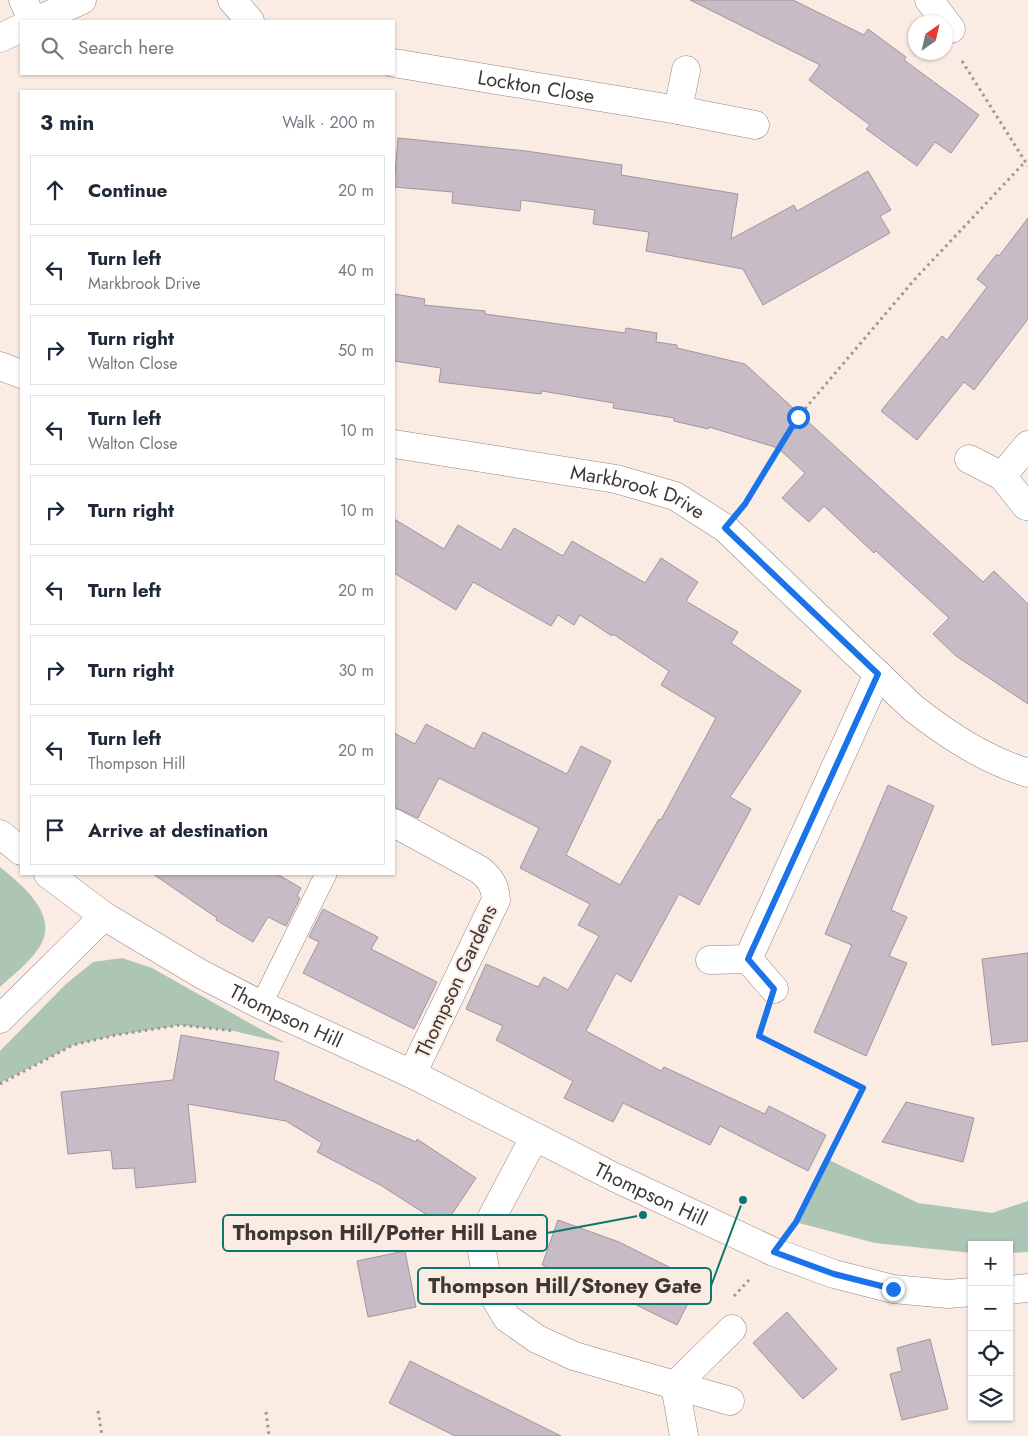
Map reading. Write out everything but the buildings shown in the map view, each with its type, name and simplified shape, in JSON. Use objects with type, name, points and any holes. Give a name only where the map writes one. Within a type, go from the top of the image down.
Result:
[{"type":"street","points":[[23,0],[33,20]]},
{"type":"street","points":[[36,20],[82,0]]},
{"type":"street","points":[[232,0],[249,20]]},
{"type":"street","points":[[931,1],[941,15]]},
{"type":"street","points":[[0,38],[20,28]]},
{"type":"street","name":"Lockton Close","points":[[395,63],[678,110],[755,125]]},
{"type":"street","points":[[678,110],[686,70]]},
{"type":"street","points":[[0,366],[20,374]]},
{"type":"street","name":"Markbrook Drive","points":[[395,444],[616,479],[675,496],[725,528],[913,708],[947,735],[978,753],[1028,773]]},
{"type":"street","points":[[1002,476],[1028,445]]},
{"type":"street","points":[[969,459],[1002,476],[1026,506]]},
{"type":"street","points":[[748,959],[878,674]]},
{"type":"street","name":"Thompson Gardens","points":[[395,824],[480,870],[490,879],[495,888],[496,900],[412,1074]]},
{"type":"street","points":[[0,834],[20,851]]},
{"type":"street","name":"Thompson Hill","points":[[49,875],[104,916],[201,974],[261,1005],[412,1074],[534,1138],[774,1252],[834,1274],[893,1289],[948,1294],[968,1292]]},
{"type":"street","points":[[0,1019],[104,916]]},
{"type":"street","points":[[710,960],[748,959]]},
{"type":"street","points":[[748,959],[774,989]]},
{"type":"street","points":[[534,1138],[492,1217],[482,1251],[488,1286],[507,1318],[537,1339],[574,1356],[730,1401]]},
{"type":"street","points":[[1013,1290],[1028,1288]]},
{"type":"street","points":[[675,1384],[732,1329]]},
{"type":"street","points":[[675,1384],[684,1436]]},
{"type":"lane","points":[[261,1005],[326,875]]},
{"type":"path","points":[[953,40],[954,46],[1024,163],[1028,166]]},
{"type":"path","points":[[725,528],[745,504],[798,417],[915,278],[1024,163]]},
{"type":"path","points":[[774,989],[759,1036],[863,1088],[796,1222],[774,1252]]},
{"type":"path","points":[[0,1084],[73,1046],[116,1035],[180,1026],[242,1033]]},
{"type":"path","points":[[98,1411],[102,1436]]},
{"type":"path","points":[[266,1412],[270,1436]]},
{"type":"green space","points":[[0,867],[29,893],[43,915],[45,927],[43,939],[36,952],[0,987]]},
{"type":"green space","points":[[122,958],[152,968],[285,1043],[234,1031],[180,1025],[116,1035],[73,1045],[0,1083],[0,1051],[66,984],[93,962]]},
{"type":"green space","points":[[827,1159],[918,1203],[992,1213],[1028,1201],[1028,1252],[1013,1253],[1013,1241],[968,1241],[968,1253],[875,1243],[795,1222]]},
{"type":"place","name":"Thompson Hill/Stoney Gate","points":[[743,1200]]},
{"type":"place","name":"Thompson Hill/Potter Hill Lane","points":[[643,1215]]},
{"type":"route","points":[[798,417],[745,504],[725,528],[804,601],[878,674],[748,959],[774,989],[759,1036],[863,1088],[796,1222],[774,1252],[834,1274],[893,1289]]}]
